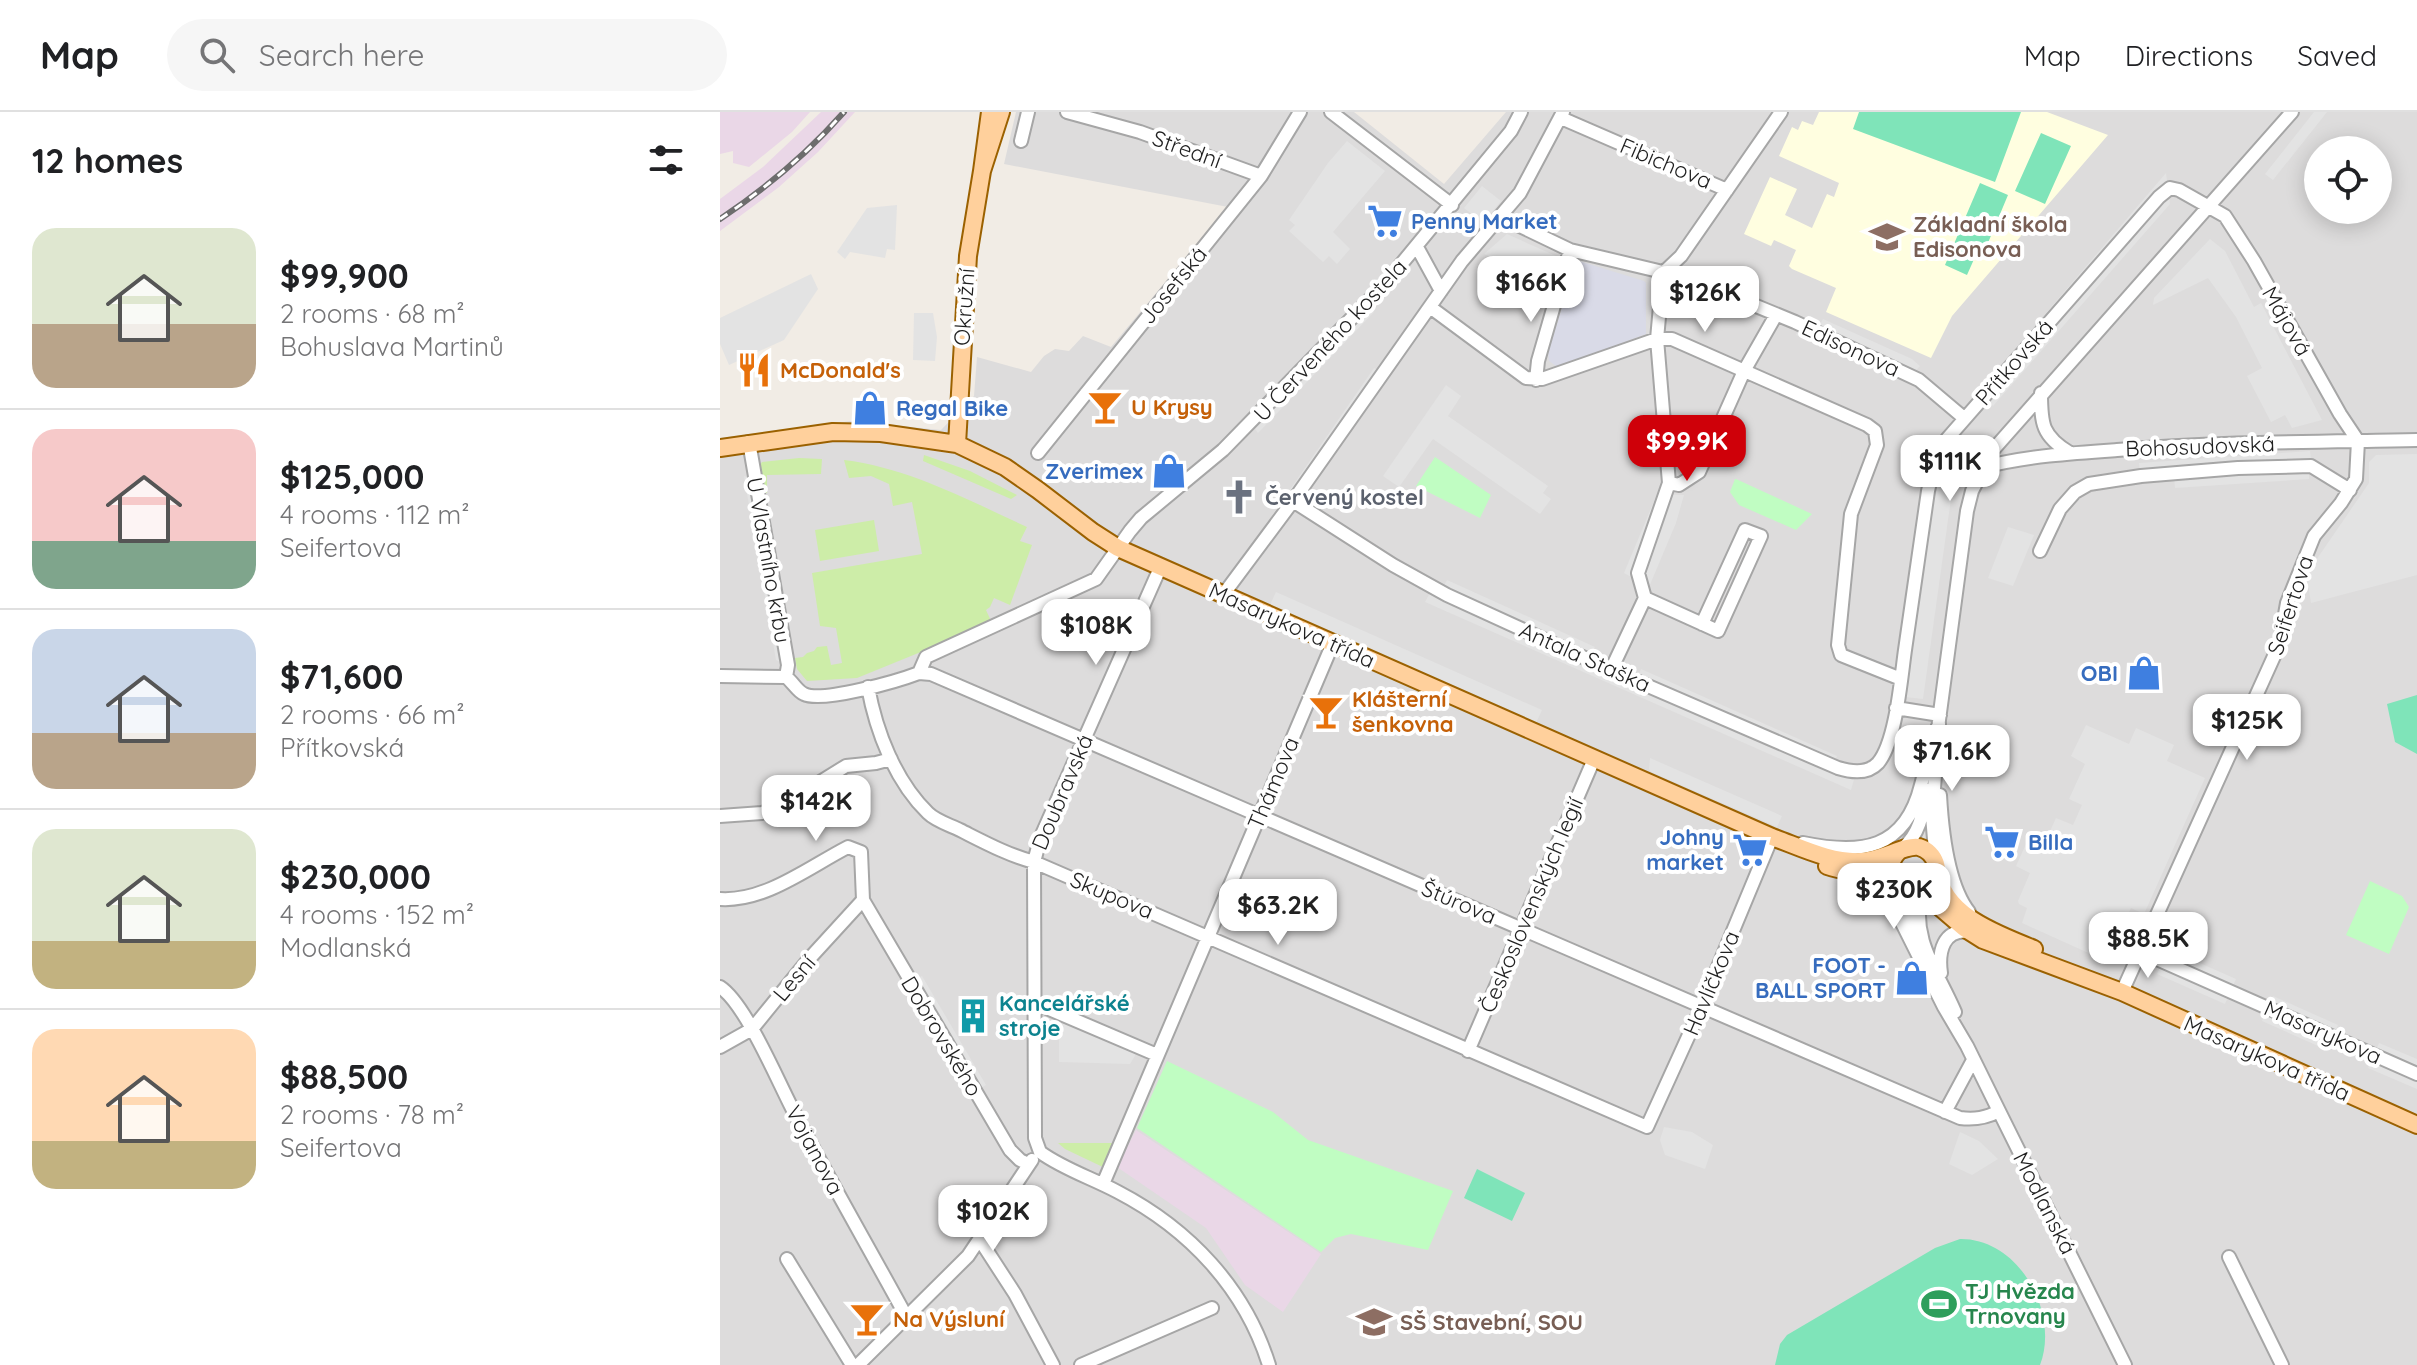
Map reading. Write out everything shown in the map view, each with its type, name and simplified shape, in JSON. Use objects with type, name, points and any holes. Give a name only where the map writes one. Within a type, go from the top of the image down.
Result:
[{"type":"main road","name":"Okružní","points":[[957,444],[968,256],[990,112]]},
{"type":"main road","name":"Okružní","points":[[982,171],[1001,112]]},
{"type":"main road","name":"Masarykova třída","points":[[720,448],[833,432],[881,433],[957,444],[1005,467],[1118,548],[1772,837],[1846,861],[1877,859],[1900,850]]},
{"type":"main road","name":"Masarykova třída","points":[[1772,837],[1799,854],[1844,871],[1882,877],[1906,893],[1922,893],[2003,949],[2122,992],[2417,1125]]},
{"type":"main road","points":[[1894,885],[1890,866],[1900,850],[1910,846],[1924,849],[1936,866],[1934,882],[1922,893]]},
{"type":"main road","name":"Masarykova třída","points":[[1936,866],[1940,885],[1976,929]]},
{"type":"street","points":[[1021,141],[1028,112]]},
{"type":"street","name":"Střední","points":[[1067,112],[1140,132],[1261,176]]},
{"type":"street","name":"Josefská","points":[[1038,453],[1261,176],[1300,112]]},
{"type":"street","points":[[1331,112],[1452,205]]},
{"type":"street","name":"U Červeného kostela","points":[[919,673],[926,657],[1096,579],[1141,518],[1223,450],[1384,285],[1511,131],[1521,112]]},
{"type":"street","points":[[1611,670],[1645,598],[1638,573],[1669,483],[1657,339],[1663,273],[1681,256],[1781,112]]},
{"type":"street","name":"Přítkovská","points":[[1900,850],[1913,838],[1921,820],[1939,720],[1967,511],[1972,491],[1993,450],[2292,112]]},
{"type":"street","points":[[1223,595],[1470,251],[1525,184],[1562,115]]},
{"type":"street","name":"Fibichova","points":[[1562,115],[1727,190]]},
{"type":"street","name":"Přítkovská","points":[[1885,751],[1901,679],[1931,478],[1934,464],[1947,439],[2159,197],[2170,188],[2210,207]]},
{"type":"street","name":"Májová","points":[[2210,207],[2225,216],[2254,261],[2358,441]]},
{"type":"street","name":"Edisonova","points":[[1501,217],[1570,250],[1688,278],[1795,322],[1919,380],[1964,418]]},
{"type":"street","points":[[1417,247],[1441,291]]},
{"type":"street","points":[[1536,380],[1538,361],[1570,250]]},
{"type":"street","points":[[1430,307],[1523,377],[1536,380],[1657,339],[1672,339],[1875,431],[1877,445],[1851,514],[1839,647],[1841,655],[1901,679]]},
{"type":"street","points":[[1669,483],[1679,485],[1699,472],[1744,371],[1776,315]]},
{"type":"street","points":[[2041,393],[2041,417],[2045,432],[2055,444],[2070,453]]},
{"type":"street","name":"Bohosudovská","points":[[1984,467],[2070,453],[2163,446],[2417,440]]},
{"type":"street","name":"Seifertova","points":[[2122,992],[2280,643],[2287,603],[2314,536],[2356,479],[2358,441]]},
{"type":"street","name":"U Vlastního krbu","points":[[749,442],[788,665],[786,677]]},
{"type":"street","name":"Bohosudovská","points":[[2040,551],[2060,509],[2075,492],[2089,484],[2141,476],[2238,468],[2311,466],[2350,490]]},
{"type":"street","name":"Antala Staška","points":[[1293,501],[1436,589],[1611,670],[1845,770],[1870,769],[1885,751]]},
{"type":"street","points":[[1645,598],[1702,624],[1718,631],[1761,536],[1745,530],[1702,624]]},
{"type":"street","name":"Doubravská","points":[[1040,1152],[1035,1142],[1034,862],[1040,839],[1160,568]]},
{"type":"street","name":"Thámova","points":[[1103,1184],[1333,643]]},
{"type":"street","points":[[720,676],[786,677],[800,693],[813,697],[919,673]]},
{"type":"street","name":"Štúrova","points":[[919,673],[931,674],[1083,739],[1945,1112],[1973,1120],[1999,1111]]},
{"type":"street","name":"Skupova","points":[[868,687],[871,705],[891,759],[912,795],[930,816],[1014,856],[1207,936],[1647,1127]]},
{"type":"street","points":[[1896,708],[1939,720]]},
{"type":"street","points":[[1772,837],[1823,847],[1858,849],[1886,840],[1913,807],[1939,720]]},
{"type":"street","points":[[1939,720],[1941,805],[1950,866],[1962,902],[1976,929],[1956,932],[1943,944],[1940,966],[1944,987]]},
{"type":"street","name":"Přítkovská","points":[[1936,866],[1932,816],[1939,720]]},
{"type":"street","points":[[720,816],[762,813],[783,805],[846,766],[891,759]]},
{"type":"street","name":"Československých legií","points":[[1468,1051],[1594,759]]},
{"type":"street","name":"Havlíčkova","points":[[1647,1127],[1702,1007],[1772,837]]},
{"type":"street","points":[[720,899],[735,900],[765,891],[848,847],[861,852],[863,900]]},
{"type":"street","points":[[1844,871],[1886,895],[1964,1042]]},
{"type":"street","points":[[1894,885],[1905,906],[1922,962]]},
{"type":"street","points":[[1922,893],[1917,914],[1920,933],[1964,1042]]},
{"type":"street","name":"Lesní","points":[[720,1047],[752,1029],[809,959],[863,900]]},
{"type":"street","name":"Dobrovského","points":[[863,900],[1010,1150],[1028,1164]]},
{"type":"street","name":"Masarykova","points":[[2141,952],[2417,1074]]},
{"type":"street","name":"Vojanova","points":[[720,987],[729,993],[752,1029],[906,1316]]},
{"type":"street","points":[[1035,1003],[1157,1055]]},
{"type":"street","name":"Modlanská","points":[[1964,1042],[2125,1365]]},
{"type":"street","points":[[1945,1112],[1973,1060]]},
{"type":"street","points":[[787,1259],[860,1364],[946,1279],[980,1240],[1028,1164],[1040,1152],[1155,1214],[1195,1245],[1212,1263],[1250,1316],[1269,1365]]},
{"type":"street","points":[[980,1240],[1015,1294],[1053,1365]]},
{"type":"street","points":[[2229,1257],[2282,1365]]},
{"type":"street","points":[[1081,1365],[1212,1308]]},
{"type":"shaded area","points":[[720,112],[810,112],[792,132],[749,167],[733,163],[733,151],[720,154]]},
{"type":"shaded area","points":[[821,112],[855,112],[818,152],[779,187],[720,231],[720,199],[763,167]]},
{"type":"shaded area","points":[[1016,112],[1354,112],[1444,184],[1506,112],[2417,112],[2417,1365],[720,1365],[720,438],[851,421],[941,430],[974,396],[977,357],[1031,372],[1044,356],[1055,349],[1069,351],[1083,336],[1111,347],[1228,207],[1004,164]]},
{"type":"shaded area","name":"Základní škola Edisonova","points":[[1819,112],[2047,112],[2108,135],[1952,316],[1931,358],[1826,312],[1836,288],[1792,269],[1789,266],[1796,250],[1774,240],[1771,246],[1744,234],[1770,177],[1797,189],[1785,215],[1812,228],[1827,194],[1834,197],[1839,183],[1779,156],[1792,127],[1798,130],[1802,121],[1813,125]]},
{"type":"shaded area","points":[[2314,112],[2327,112],[2308,136],[2304,136],[2304,141],[2273,180],[2265,174]]},
{"type":"shaded area","points":[[1347,141],[1385,171],[1333,232],[1350,249],[1337,264],[1329,256],[1323,262],[1289,231],[1295,225],[1289,220]]},
{"type":"shaded area","points":[[2166,173],[2170,204],[1993,406],[1981,389]]},
{"type":"shaded area","points":[[1482,186],[1501,201],[1483,223],[1464,208]]},
{"type":"shaded area","points":[[897,205],[895,250],[887,249],[885,258],[850,252],[845,259],[837,252],[867,208]]},
{"type":"shaded area","points":[[1507,234],[1556,256],[1553,285],[1484,254]]},
{"type":"shaded area","points":[[2210,239],[2225,251],[2254,307],[2261,303],[2322,420],[2292,428],[2285,415],[2271,422],[2247,376],[2262,368],[2236,317],[2208,278],[2153,305],[2154,298]]},
{"type":"shaded area","points":[[1579,261],[1646,283],[1646,334],[1556,366],[1549,361],[1548,352]]},
{"type":"shaded area","points":[[811,274],[818,289],[784,340],[729,365],[720,344],[720,318]]},
{"type":"shaded area","points":[[1370,309],[1374,312],[1258,433],[1255,429]]},
{"type":"shaded area","points":[[914,313],[933,313],[937,337],[935,361],[913,360]]},
{"type":"shaded area","points":[[1823,319],[1912,359],[1920,366],[1907,380],[1897,375],[1895,379],[1796,335],[1803,320],[1819,326]]},
{"type":"shaded area","points":[[1374,368],[1378,370],[1248,559],[1244,556]]},
{"type":"shaded area","points":[[1446,385],[1461,396],[1448,416],[1548,486],[1543,493],[1551,499],[1540,514],[1433,439],[1399,487],[1383,476]]},
{"type":"shaded area","points":[[2310,451],[2311,459],[2140,474],[2139,463]]},
{"type":"shaded area","points":[[2417,454],[2417,575],[2311,603],[2308,584],[2310,569],[2369,483],[2369,462],[2376,455]]},
{"type":"shaded area","points":[[1928,465],[1955,470],[1923,699],[1896,696]]},
{"type":"shaded area","points":[[2309,468],[2309,479],[2175,488],[2174,476]]},
{"type":"shaded area","points":[[744,476],[752,479],[784,664],[776,660]]},
{"type":"shaded area","points":[[1657,494],[1684,495],[1676,523],[1649,587],[1624,573]]},
{"type":"shaded area","points":[[2008,527],[2034,535],[2013,586],[1988,578]]},
{"type":"shaded area","points":[[1447,580],[1595,647],[1589,656],[1442,589]]},
{"type":"shaded area","points":[[1431,591],[1855,776],[1851,790],[1425,602]]},
{"type":"shaded area","points":[[1276,592],[1542,710],[1535,725],[1269,607]]},
{"type":"shaded area","points":[[1641,669],[1837,756],[1834,763],[1637,678]]},
{"type":"shaded area","points":[[2086,725],[2129,744],[2136,728],[2174,745],[2167,761],[2205,778],[2144,914],[2131,908],[2113,948],[2109,947],[2104,960],[2022,923],[2027,908],[2018,901],[2030,873],[2016,866],[2031,833],[2046,840],[2056,818],[2073,825],[2082,805],[2069,799],[2085,764],[2071,756]]},
{"type":"shaded area","points":[[1650,758],[1782,816],[1777,827],[1651,772]]},
{"type":"shaded area","points":[[2168,949],[2236,979],[2225,1004],[2157,974]]},
{"type":"shaded area","points":[[922,976],[986,1085],[979,1089],[914,980]]},
{"type":"shaded area","points":[[2273,996],[2338,1025],[2327,1050],[2262,1021]]},
{"type":"shaded area","points":[[1059,1019],[1136,1054],[1130,1064],[1059,1062]]},
{"type":"shaded area","points":[[2379,1043],[2417,1059],[2417,1089],[2368,1068]]},
{"type":"shaded area","points":[[1664,1127],[1692,1132],[1713,1145],[1705,1169],[1665,1155],[1660,1140]]},
{"type":"shaded area","points":[[1136,1130],[1321,1254],[1283,1312],[1245,1285],[1206,1228],[1117,1167]]},
{"type":"shaded area","points":[[1960,1132],[1979,1141],[1998,1159],[1972,1175],[1949,1164]]},
{"type":"green space","points":[[1859,112],[2021,112],[1995,182],[1853,129]]},
{"type":"green space","points":[[2041,133],[2071,146],[2045,204],[2015,191]]},
{"type":"green space","points":[[1980,183],[2008,195],[1985,250],[1979,248],[1967,275],[1945,265]]},
{"type":"green space","points":[[924,455],[970,471],[1017,495],[1011,499],[923,461]]},
{"type":"green space","points":[[1435,457],[1491,495],[1480,518],[1416,486]]},
{"type":"green space","points":[[822,459],[821,474],[767,475],[765,493],[762,462]]},
{"type":"green space","points":[[844,460],[892,470],[960,496],[1027,527],[1020,541],[1032,545],[1010,605],[994,598],[986,610],[992,623],[857,678],[807,681],[797,669],[795,658],[803,657],[817,647],[827,646],[831,665],[842,663],[836,628],[820,626],[812,573],[922,554],[912,502],[893,506],[889,484],[871,476],[849,478]]},
{"type":"green space","points":[[1735,479],[1812,514],[1796,530],[1739,505],[1730,492]]},
{"type":"green space","points":[[874,520],[879,551],[820,561],[815,530]]},
{"type":"green space","points":[[2417,695],[2417,754],[2395,742],[2387,704]]},
{"type":"green space","points":[[2370,881],[2402,896],[2409,907],[2389,954],[2346,935]]},
{"type":"green space","points":[[1167,1061],[1273,1112],[1308,1140],[1453,1191],[1428,1250],[1351,1234],[1335,1238],[1321,1252],[1137,1128]]},
{"type":"green space","points":[[1058,1143],[1115,1143],[1107,1169]]},
{"type":"green space","points":[[1477,1169],[1525,1193],[1512,1221],[1464,1198]]},
{"type":"green space","name":"TJ Hvězda Trnovany","points":[[1960,1239],[1981,1242],[2000,1251],[2017,1265],[2030,1282],[2044,1323],[2045,1345],[2040,1365],[1775,1365],[1780,1344],[1787,1335],[1935,1248]]},
{"type":"railway","points":[[720,219],[785,170],[844,112]]},
{"type":"place","name":"Penny Market","points":[[1385,221]]},
{"type":"place","name":"Základní škola Edisonova","points":[[1887,237]]},
{"type":"place","name":"McDonald's","points":[[754,370]]},
{"type":"place","name":"U Krysy","points":[[1105,407]]},
{"type":"place","name":"Regal Bike","points":[[870,408]]},
{"type":"place","name":"Zverimex","points":[[1169,471]]},
{"type":"place","name":"Červený kostel","points":[[1239,497]]},
{"type":"place","name":"OBI","points":[[2144,673]]},
{"type":"place","name":"Klášterní šenkovna","points":[[1326,712]]},
{"type":"place","name":"Billa","points":[[2002,842]]},
{"type":"place","name":"Johny market","points":[[1750,850]]},
{"type":"place","name":"FOOT - BALL SPORT","points":[[1912,978]]},
{"type":"place","name":"Kancelářské stroje","points":[[973,1016]]},
{"type":"place","name":"TJ Hvězda Trnovany","points":[[1939,1304]]},
{"type":"place","name":"Na Výsluní","points":[[867,1319]]},
{"type":"place","name":"SŠ Stavební, SOU","points":[[1374,1322]]}]
